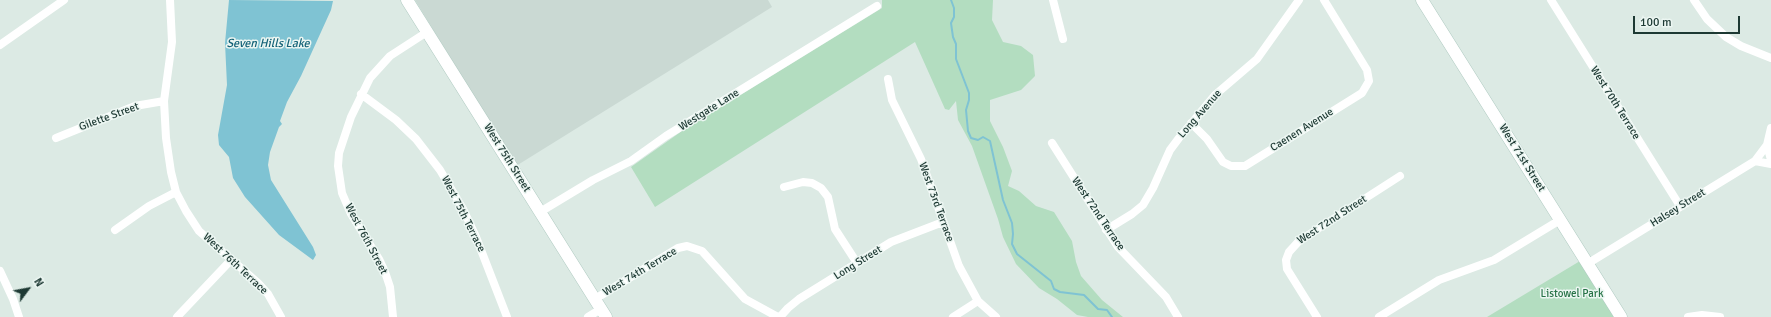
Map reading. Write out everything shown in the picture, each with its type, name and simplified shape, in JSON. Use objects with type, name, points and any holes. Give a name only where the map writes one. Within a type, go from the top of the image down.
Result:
[{"type":"street","points":[[0,46],[64,0]]},
{"type":"street","name":"West 76th Terrace","points":[[170,0],[172,42],[164,101],[170,172],[176,192],[199,231],[265,290],[282,317]]},
{"type":"street","name":"West 75th Street","points":[[407,0],[601,308]]},
{"type":"street","points":[[1053,0],[1063,39]]},
{"type":"street","name":"Long Avenue","points":[[1106,230],[1132,214],[1143,205],[1153,188],[1170,150],[1215,95],[1257,59],[1299,0]]},
{"type":"street","name":"Caenen Avenue","points":[[1191,123],[1207,139],[1223,162],[1228,165],[1238,167],[1245,166],[1362,93],[1369,81],[1367,70],[1324,0]]},
{"type":"street","name":"West 71st Street","points":[[1422,0],[1621,317]]},
{"type":"street","name":"West 70th Terrace","points":[[1550,0],[1680,206]]},
{"type":"street","points":[[1694,0],[1707,19],[1726,37],[1740,46],[1771,58]]},
{"type":"street","name":"Westgate Lane","points":[[540,212],[593,180],[631,161],[666,136],[877,6]]},
{"type":"street","name":"West 76th Street","points":[[393,317],[391,293],[385,272],[379,259],[351,214],[340,184],[338,166],[341,141],[361,94],[370,78],[390,56],[427,32]]},
{"type":"street","name":"West 73rd Terrace","points":[[888,79],[892,100],[921,159],[959,266],[978,301],[996,317]]},
{"type":"street","name":"West 75th Terrace","points":[[361,94],[396,120],[416,139],[440,170],[463,209],[476,237],[508,317]]},
{"type":"street","name":"Gilette Street","points":[[56,138],[135,106],[164,101]]},
{"type":"street","points":[[1771,128],[1767,145],[1755,161],[1771,164]]},
{"type":"street","name":"West 72nd Terrace","points":[[1052,143],[1118,247],[1166,296],[1178,317]]},
{"type":"street","points":[[1767,145],[1771,160]]},
{"type":"street","name":"Halsey Street","points":[[1587,264],[1755,161]]},
{"type":"street","name":"West 72nd Street","points":[[1317,317],[1287,269],[1286,260],[1288,252],[1299,241],[1400,176]]},
{"type":"street","points":[[784,187],[803,182],[812,183],[821,188],[828,197],[835,229],[857,263]]},
{"type":"street","points":[[115,230],[149,206],[176,192]]},
{"type":"street","points":[[1379,317],[1439,280],[1494,260],[1560,220]]},
{"type":"street","name":"Long Street","points":[[779,317],[799,299],[891,242],[943,222]]},
{"type":"street","name":"West 74th Terrace","points":[[588,317],[678,248],[687,246],[702,251],[745,299],[779,317]]},
{"type":"street","points":[[177,317],[231,260]]},
{"type":"street","points":[[0,271],[13,299],[19,317]]},
{"type":"street","points":[[953,317],[978,301]]},
{"type":"street","points":[[1688,317],[1702,315],[1720,317]]},
{"type":"shaded area","points":[[415,0],[768,0],[772,7],[516,166]]},
{"type":"green space","points":[[882,0],[993,0],[992,20],[1003,42],[1021,46],[1033,55],[1035,76],[1021,90],[990,100],[990,121],[1003,147],[1012,171],[1008,186],[1019,191],[1036,206],[1054,212],[1072,241],[1076,262],[1081,276],[1102,300],[1123,317],[1088,317],[1077,315],[1057,299],[1039,288],[1016,264],[1003,237],[972,146],[958,120],[956,101],[949,110],[945,109],[915,42],[655,207],[631,167],[682,131],[882,8]]},
{"type":"green space","name":"Listowel Park","points":[[1580,261],[1614,317],[1487,317]]},
{"type":"water","name":"Seven Hills Lake","points":[[229,0],[333,1],[331,10],[301,76],[287,102],[280,121],[282,124],[279,127],[270,152],[268,165],[271,180],[313,247],[316,255],[313,260],[279,235],[245,197],[233,178],[229,157],[219,145],[218,135],[227,85],[225,43]]},
{"type":"waterway","points":[[951,0],[954,8],[954,17],[951,23],[953,37],[956,44],[956,59],[969,93],[969,100],[966,110],[968,131],[971,138],[978,140],[983,137],[990,141],[1003,200],[1012,223],[1012,244],[1017,254],[1051,281],[1054,289],[1060,292],[1084,295],[1098,309],[1107,310],[1112,317]]}]
